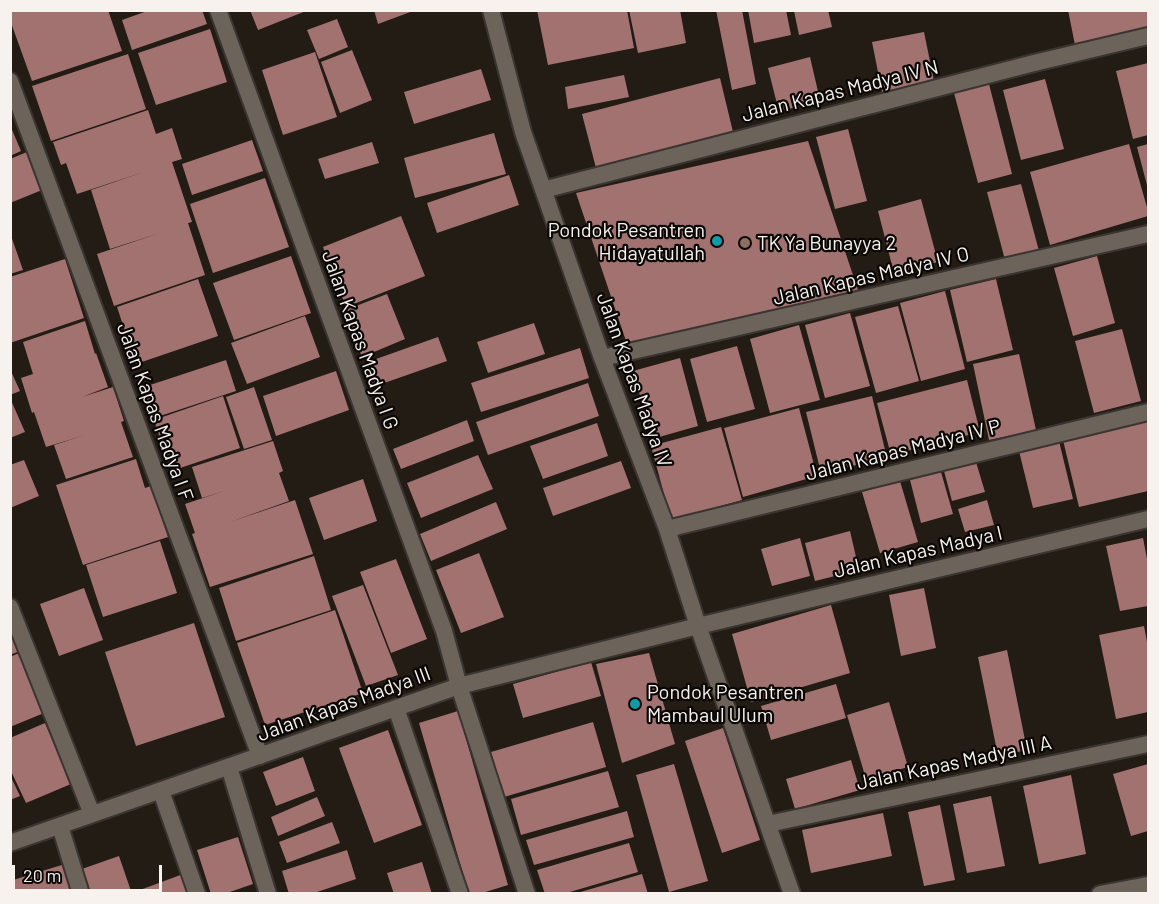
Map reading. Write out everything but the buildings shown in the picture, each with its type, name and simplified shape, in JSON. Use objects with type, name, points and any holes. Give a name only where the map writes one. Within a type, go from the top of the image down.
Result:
[{"type":"street","name":"Jalan Kapas Madya I G","points":[[218,10],[444,631],[459,686],[527,894]]},
{"type":"street","name":"Jalan Kapas Madya IV","points":[[496,12],[523,132],[602,358],[668,529],[698,626],[792,894]]},
{"type":"street","name":"Jalan Kapas Madya IV N","points":[[543,190],[1022,66],[1149,36]]},
{"type":"street","name":"Jalan Kapas Madya I F","points":[[10,81],[260,756]]},
{"type":"street","name":"Jalan Kapas Madya IV O","points":[[602,358],[1149,234]]},
{"type":"street","name":"Jalan Kapas Madya IV P","points":[[668,529],[1149,412]]},
{"type":"street","name":"Jalan Kapas Madya I","points":[[698,626],[1149,519]]},
{"type":"street","points":[[10,607],[92,814]]},
{"type":"street","name":"Jalan Kapas Madya III","points":[[10,843],[459,686],[698,626]]},
{"type":"street","points":[[396,708],[460,894]]},
{"type":"street","name":"Jalan Kapas Madya III A","points":[[768,824],[1149,744]]},
{"type":"street","points":[[229,767],[268,894]]},
{"type":"street","points":[[161,791],[197,894]]},
{"type":"street","points":[[60,826],[81,894]]},
{"type":"street","points":[[1101,894],[1149,885]]},
{"type":"place","name":"Pondok Pesantren Hidayatullah","points":[[717,241]]},
{"type":"place","name":"TK Ya Bunayya 2","points":[[745,243]]},
{"type":"place","name":"Pondok Pesantren Mambaul Ulum","points":[[635,704]]}]
